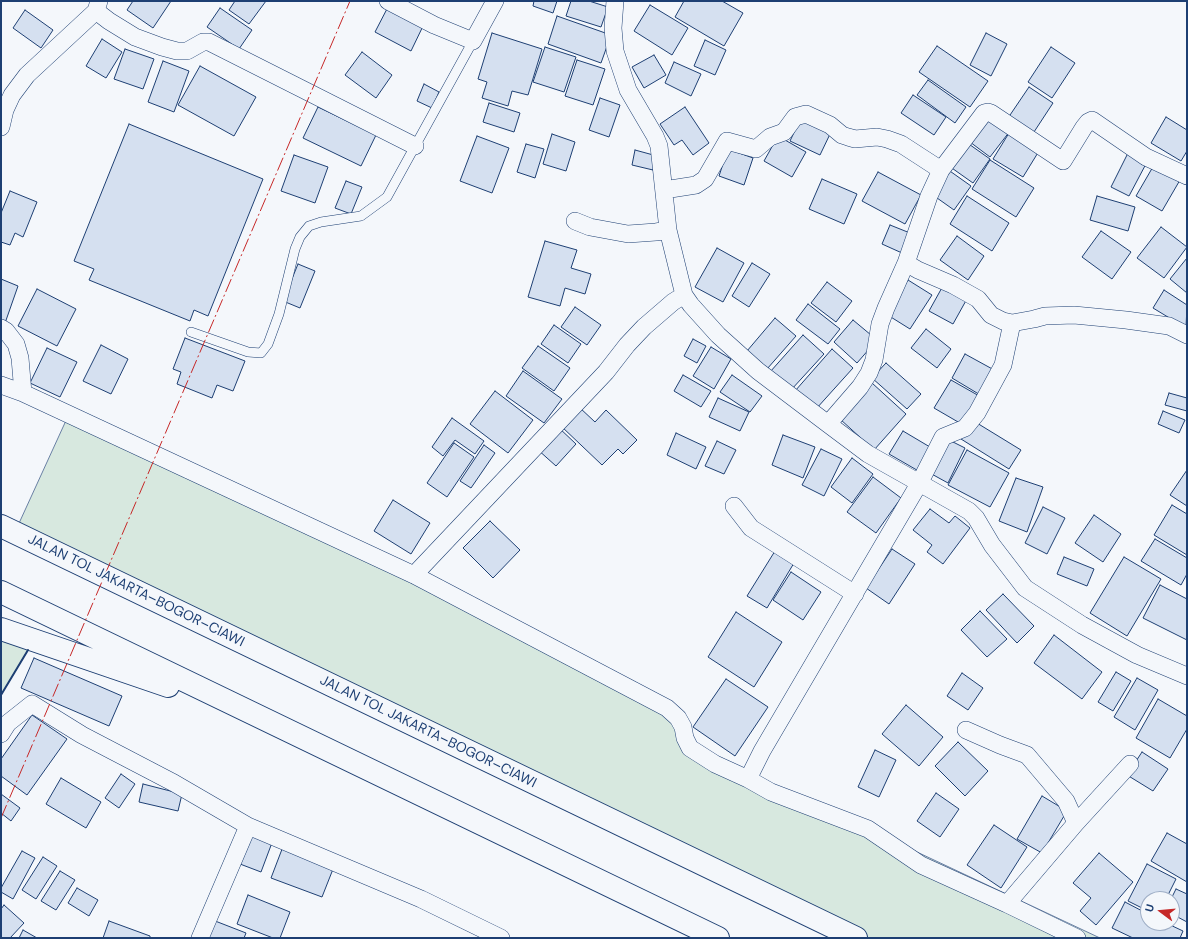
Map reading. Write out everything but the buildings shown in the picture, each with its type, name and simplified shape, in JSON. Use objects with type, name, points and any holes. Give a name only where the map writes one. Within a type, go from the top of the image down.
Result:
[{"type":"highway","name":"JALAN TOL JAKARTA–BOGOR–CIAWI","points":[[1,526],[856,938]]},
{"type":"highway","points":[[1,592],[718,938]]},
{"type":"highway","points":[[1,629],[258,717]]},
{"type":"street","points":[[388,1],[434,25],[473,41],[495,1]]},
{"type":"street","points":[[615,1],[613,28],[615,51],[628,90],[655,136],[659,146],[668,230],[684,296],[691,305],[723,340],[758,371],[868,454],[920,482],[972,514],[995,550],[1028,590],[1082,625],[1137,655],[1187,676]]},
{"type":"street","points":[[1,127],[5,110],[12,95],[27,75],[98,6],[109,21],[135,37],[162,47],[183,52],[203,42],[209,42],[415,146]]},
{"type":"street","points":[[828,424],[860,387],[868,373],[874,360],[880,324],[906,263],[929,196],[941,170],[984,113],[988,112],[1063,161],[1084,127],[1092,120],[1146,157],[1187,176]]},
{"type":"street","points":[[664,190],[696,185],[704,179],[727,141],[756,149],[770,137],[784,132],[795,117],[806,114],[830,125],[842,135],[848,137],[855,139],[877,137],[901,144],[941,170]]},
{"type":"street","points":[[575,221],[590,226],[628,234],[668,230]]},
{"type":"street","points":[[906,263],[918,270],[953,285],[978,299],[991,315],[1002,321],[1012,323],[1045,316],[1074,315],[1169,326],[1187,335]]},
{"type":"street","points":[[414,574],[606,372],[640,332],[673,302],[684,296]]},
{"type":"street","points":[[748,780],[762,751],[920,482],[944,437],[965,428],[977,413],[1003,365],[1012,323]]},
{"type":"street","points":[[1,328],[6,331],[16,344],[20,358],[23,393]]},
{"type":"street","points":[[1,385],[23,393],[414,574],[667,708],[678,718],[683,727],[685,738],[690,748],[715,764],[771,792],[868,829],[921,865],[1008,904],[1077,938]]},
{"type":"street","points":[[734,506],[751,528],[855,594]]},
{"type":"street","points":[[1,734],[8,723],[32,704],[82,735],[174,782],[248,826],[421,900],[501,938]]},
{"type":"street","points":[[966,730],[1027,755],[1066,801],[1076,823]]},
{"type":"street","points":[[1008,904],[1076,823],[1130,764]]},
{"type":"street","points":[[200,938],[248,826]]},
{"type":"lane","points":[[191,332],[248,352],[261,353],[268,344],[280,314],[295,249],[300,237],[309,226],[321,222],[361,216],[386,197],[473,41]]},
{"type":"shaded area","points":[[69,414],[667,708],[690,748],[868,829],[1100,938],[856,938],[15,532]]},
{"type":"shaded area","points":[[1,638],[28,650],[1,695]]},
{"type":"wall","points":[[1,695],[28,650]]},
{"type":"power","points":[[1,818],[350,1]]}]
